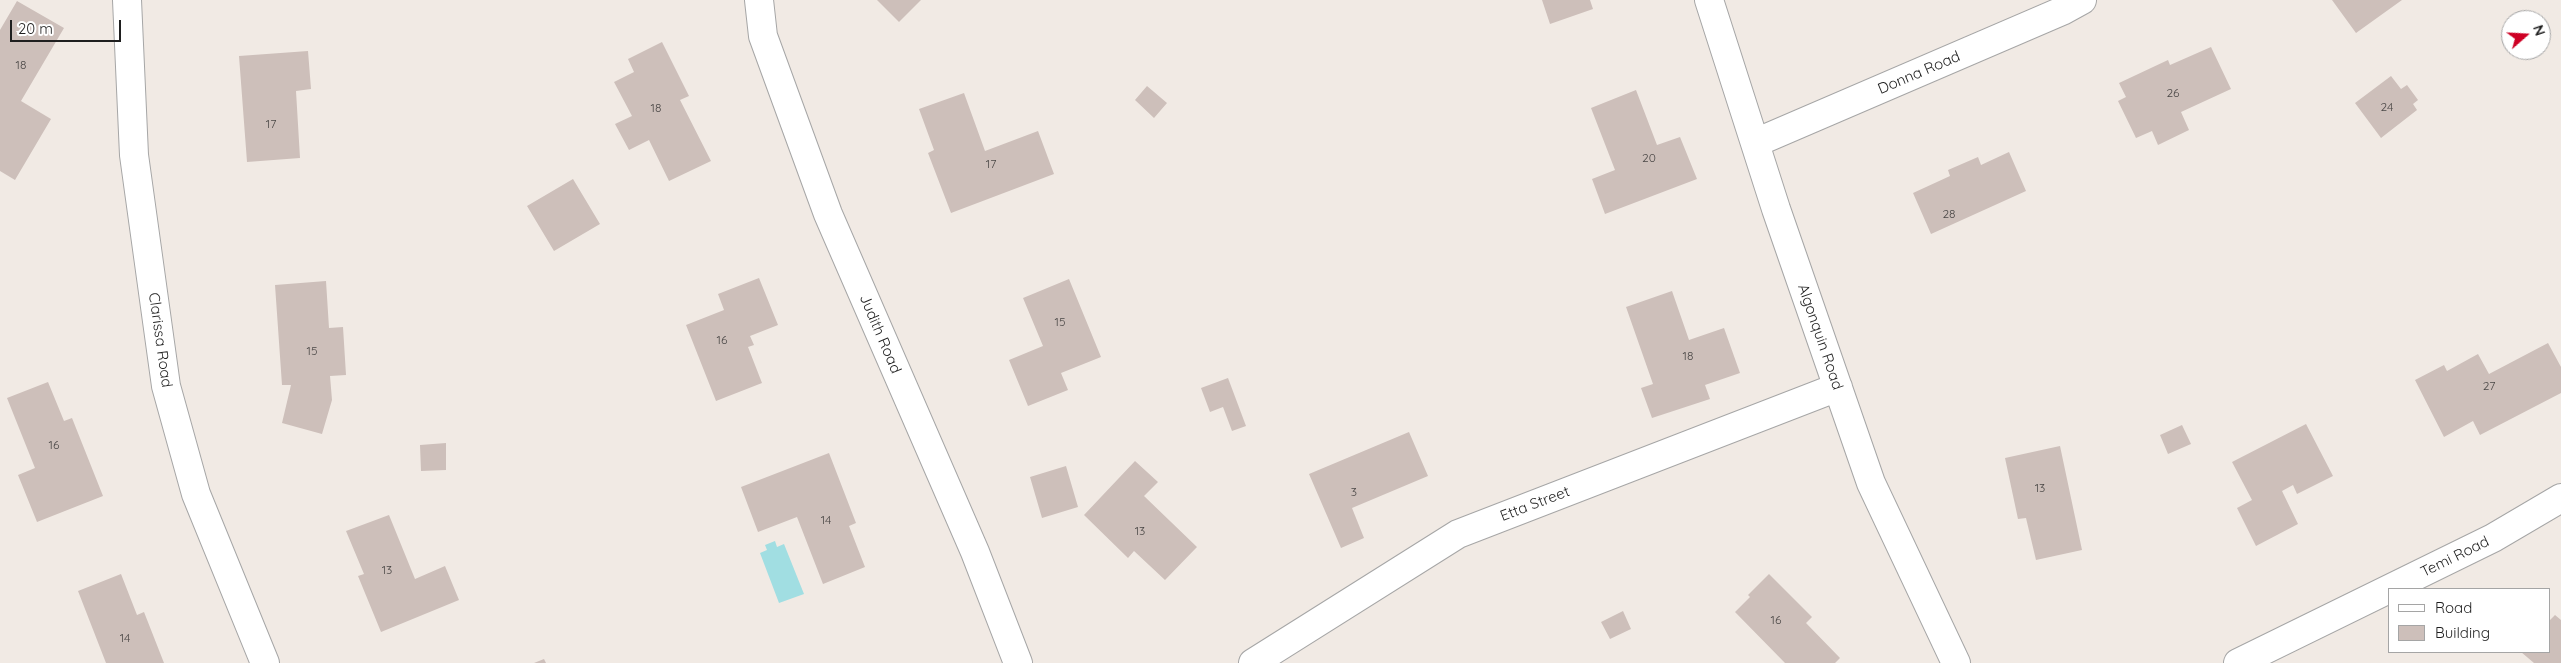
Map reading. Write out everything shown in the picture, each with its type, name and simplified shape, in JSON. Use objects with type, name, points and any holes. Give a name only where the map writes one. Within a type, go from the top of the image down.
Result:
[{"type":"street","name":"Clarissa Road","points":[[127,0],[134,155],[166,386],[196,494],[265,663]]},
{"type":"street","name":"Judith Road","points":[[760,0],[763,36],[828,214],[975,552],[1018,663]]},
{"type":"street","name":"Algonquin Road","points":[[1709,0],[1755,143],[1870,483],[1956,663]]},
{"type":"street","name":"Donna Road","points":[[1755,143],[2062,11],[2082,0]]},
{"type":"street","name":"Etta Street","points":[[1253,663],[1458,534],[1838,387]]},
{"type":"street","name":"Temi Road","points":[[2391,588],[2493,538],[2561,498]]},
{"type":"street","name":"Temi Road","points":[[2238,663],[2388,589]]},
{"type":"water","points":[[775,541],[777,547],[784,544],[804,594],[779,603],[760,553],[767,550],[765,545]]},
{"type":"building","points":[[877,0],[921,0],[899,22]]},
{"type":"building","points":[[1542,0],[1590,0],[1593,9],[1550,24]]},
{"type":"building","points":[[2332,0],[2402,0],[2356,33]]},
{"type":"building","points":[[17,1],[64,28],[21,101],[51,119],[15,180],[0,171],[0,30]]},
{"type":"building","points":[[662,42],[689,96],[680,100],[711,161],[669,181],[649,140],[629,150],[615,124],[632,116],[614,82],[634,72],[628,59]]},
{"type":"building","points":[[2211,47],[2231,89],[2181,112],[2189,130],[2158,145],[2152,131],[2136,138],[2118,101],[2126,97],[2119,83],[2168,60],[2170,65]]},
{"type":"building","points":[[308,51],[311,89],[296,91],[300,158],[247,162],[239,56]]},
{"type":"building","points":[[2391,76],[2401,89],[2407,85],[2418,100],[2413,104],[2417,110],[2381,138],[2355,103]]},
{"type":"building","points":[[1147,86],[1167,103],[1154,118],[1135,100]]},
{"type":"building","points":[[1636,90],[1657,145],[1680,137],[1697,179],[1605,214],[1592,179],[1615,170],[1591,108]]},
{"type":"building","points":[[964,93],[985,151],[1038,131],[1054,174],[951,213],[928,153],[934,150],[919,109]]},
{"type":"building","points":[[2009,152],[2026,191],[1931,234],[1913,193],[1950,176],[1948,170],[1978,157],[1981,165]]},
{"type":"building","points":[[573,179],[600,224],[554,251],[527,206]]},
{"type":"building","points":[[759,278],[778,325],[750,336],[754,345],[748,347],[762,383],[716,401],[686,325],[724,310],[718,294]]},
{"type":"building","points":[[1069,279],[1101,357],[1061,373],[1068,390],[1028,406],[1009,360],[1043,346],[1023,298]]},
{"type":"building","points":[[326,281],[329,328],[343,327],[346,375],[330,376],[332,400],[322,434],[282,423],[291,385],[282,385],[275,285]]},
{"type":"building","points":[[1672,291],[1689,340],[1724,328],[1740,373],[1705,385],[1710,399],[1652,418],[1641,388],[1653,384],[1626,307]]},
{"type":"building","points":[[2548,343],[2561,367],[2561,393],[2480,435],[2473,421],[2444,437],[2415,380],[2444,365],[2447,371],[2478,354],[2489,374]]},
{"type":"building","points":[[1228,378],[1246,426],[1232,431],[1223,407],[1210,412],[1201,388]]},
{"type":"building","points":[[48,382],[64,421],[72,418],[103,496],[37,522],[18,475],[35,468],[7,398]]},
{"type":"building","points":[[2306,424],[2333,476],[2297,494],[2293,485],[2282,491],[2298,524],[2256,546],[2237,508],[2252,500],[2232,462]]},
{"type":"building","points":[[2182,425],[2191,444],[2168,454],[2160,435]]},
{"type":"building","points":[[1409,432],[1428,476],[1352,508],[1364,538],[1341,548],[1309,474]]},
{"type":"building","points":[[446,443],[446,470],[421,471],[420,445]]},
{"type":"building","points":[[2060,446],[2082,550],[2036,560],[2026,518],[2018,519],[2005,458]]},
{"type":"building","points":[[829,453],[856,523],[849,526],[865,567],[823,584],[797,517],[758,532],[741,487]]},
{"type":"building","points":[[1135,461],[1158,482],[1144,496],[1197,547],[1165,580],[1134,551],[1128,558],[1084,515]]},
{"type":"building","points":[[1066,466],[1078,507],[1042,518],[1030,477]]},
{"type":"building","points":[[389,515],[415,579],[445,566],[459,600],[381,632],[358,576],[364,574],[346,531]]},
{"type":"building","points":[[121,574],[137,615],[144,612],[164,663],[106,663],[78,591]]},
{"type":"building","points":[[1769,574],[1812,617],[1806,623],[1840,658],[1835,663],[1785,663],[1735,612],[1750,597],[1748,595]]},
{"type":"building","points":[[1623,611],[1631,629],[1610,639],[1601,622]]},
{"type":"building","points":[[2555,615],[2561,620],[2561,663],[2534,663],[2522,653],[2551,653],[2551,619]]},
{"type":"building","points":[[544,659],[546,663],[534,663]]}]
